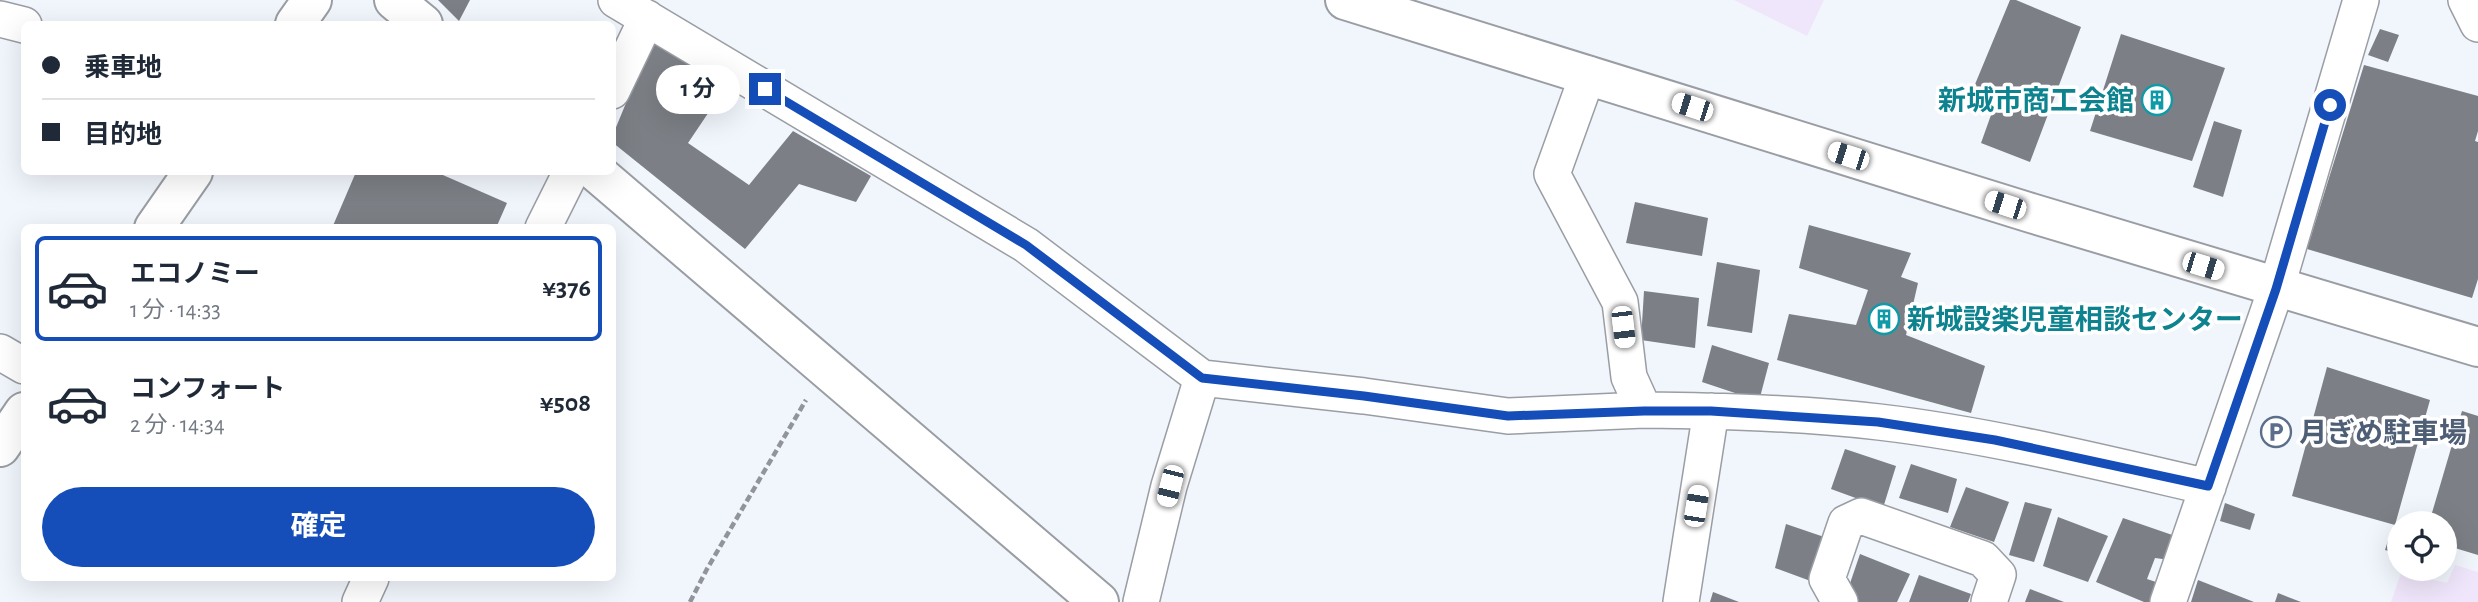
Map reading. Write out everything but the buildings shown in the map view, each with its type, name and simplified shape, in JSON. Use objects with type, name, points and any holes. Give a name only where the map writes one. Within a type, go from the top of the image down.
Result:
[{"type":"street","points":[[297,21],[312,0]]},
{"type":"street","points":[[394,0],[419,21]]},
{"type":"street","points":[[616,0],[1026,245],[1202,378],[1364,396],[1508,416],[1711,411],[1878,422],[1995,440],[2208,486]]},
{"type":"street","points":[[1345,0],[2276,289],[2478,347]]},
{"type":"street","points":[[2168,602],[2276,289],[2361,0]]},
{"type":"street","points":[[2466,0],[2478,24]]},
{"type":"street","points":[[616,82],[646,18]]},
{"type":"street","points":[[0,19],[21,24]]},
{"type":"street","points":[[1588,74],[1552,174],[1620,302],[1629,377],[1644,411]]},
{"type":"street","points":[[157,224],[191,175]]},
{"type":"street","points":[[544,224],[569,175]]},
{"type":"street","points":[[600,175],[1099,602]]},
{"type":"street","points":[[0,352],[21,364]]},
{"type":"street","points":[[1142,602],[1170,486],[1202,378]]},
{"type":"street","points":[[1681,602],[1711,411]]},
{"type":"street","points":[[0,447],[21,419]]},
{"type":"street","points":[[1840,602],[1827,579],[1846,523],[1861,516],[1983,559],[1998,575],[1989,602]]},
{"type":"street","points":[[360,602],[370,581]]},
{"type":"path","points":[[690,602],[826,366]]},
{"type":"shaded area","points":[[1734,0],[1824,0],[1807,36]]},
{"type":"shaded area","points":[[2457,566],[2478,572],[2478,602],[2391,602],[2398,581],[2457,581]]},
{"type":"place","name":"新城市商工会館","points":[[2157,100]]},
{"type":"place","name":"新城設楽児童相談センター","points":[[1884,319]]},
{"type":"place","name":"月ぎめ駐車場","points":[[2276,432]]},
{"type":"route","points":[[765,89],[1026,245],[1202,378],[1364,396],[1508,416],[1711,411],[1878,422],[1995,440],[2208,486],[2276,289],[2330,105]]}]
